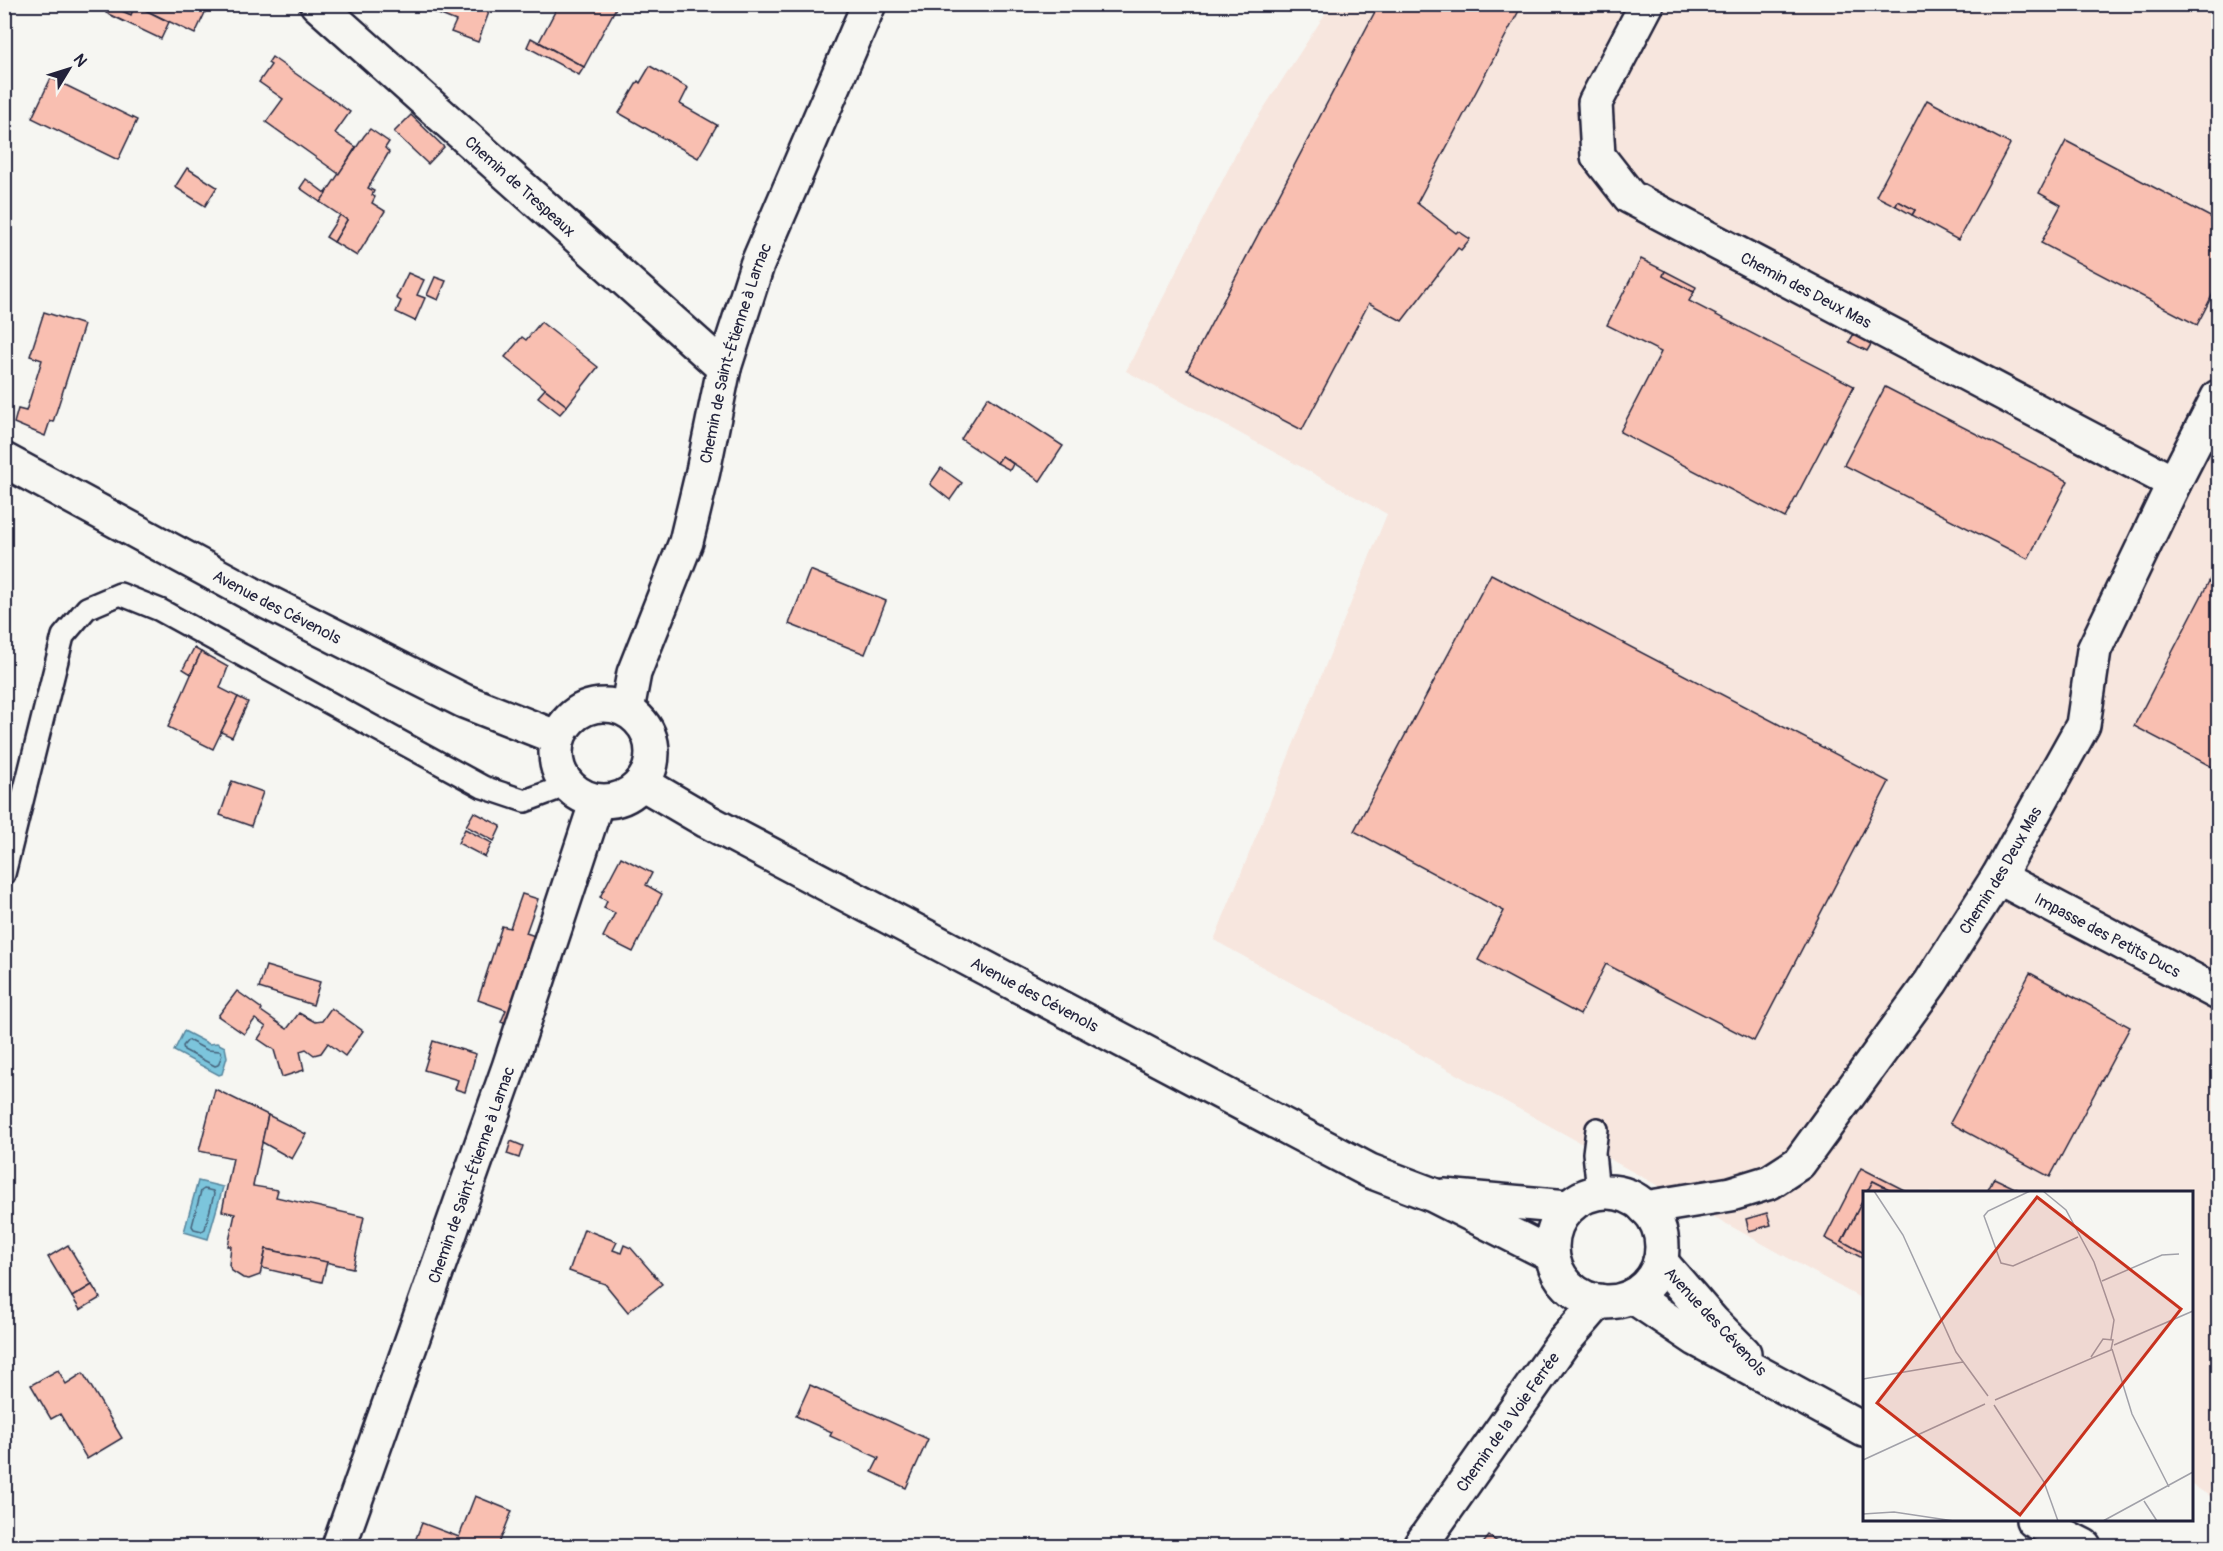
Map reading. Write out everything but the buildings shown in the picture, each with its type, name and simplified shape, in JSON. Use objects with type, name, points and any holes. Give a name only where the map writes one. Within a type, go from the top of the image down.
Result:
[{"type":"street","name":"Chemin de Trespeaux","points":[[317,4],[724,368]]},
{"type":"street","name":"Chemin de Saint-Étienne à Larnac","points":[[627,710],[634,673],[686,542],[724,368],[757,265],[869,4]]},
{"type":"street","name":"Chemin des Deux Mas","points":[[1647,4],[1595,103],[1598,156],[1630,196],[2174,483]]},
{"type":"street","name":"Chemin des Deux Mas","points":[[1646,1208],[1731,1194],[1770,1182],[1799,1163],[1931,981],[1998,877],[2083,725],[2094,650],[2218,397]]},
{"type":"street","name":"Avenue des Cévenols","points":[[4,460],[261,599],[464,701],[558,738]]},
{"type":"street","points":[[594,705],[611,705],[627,710],[640,721],[649,735],[652,751],[650,768],[642,783],[630,794],[614,801],[597,801],[581,796],[568,785],[559,771],[555,754],[558,738],[565,723],[578,712],[594,705]]},
{"type":"street","name":"Avenue des Cévenols","points":[[642,783],[707,821],[1370,1170],[1432,1195],[1552,1255]]},
{"type":"street","name":"Chemin de Saint-Étienne à Larnac","points":[[339,1546],[509,1067],[597,801]]},
{"type":"street","name":"Impasse des Petits Ducs","points":[[1998,877],[2218,993]]},
{"type":"street","points":[[1598,1192],[1615,1192],[1631,1198],[1646,1208],[1656,1222],[1660,1249],[1654,1275],[1645,1287],[1632,1296],[1615,1301],[1599,1301],[1582,1296],[1568,1285],[1558,1272],[1552,1255],[1552,1238],[1557,1222],[1581,1197],[1598,1192]]},
{"type":"street","name":"Chemin des Deux Mas","points":[[1660,1249],[1731,1194]]},
{"type":"street","name":"Avenue des Cévenols","points":[[1432,1195],[1568,1208]]},
{"type":"street","name":"Avenue des Cévenols","points":[[1660,1249],[1713,1322],[1773,1382]]},
{"type":"street","name":"Avenue des Cévenols","points":[[1632,1296],[1696,1339],[1863,1430]]},
{"type":"street","name":"Chemin de la Voie Ferrée","points":[[1420,1546],[1562,1344],[1599,1301]]},
{"type":"street","points":[[2035,1521],[2084,1546]]},
{"type":"lane","points":[[4,874],[63,636],[87,608],[120,594],[160,610],[483,787],[525,801],[568,785]]},
{"type":"lane","points":[[1596,1129],[1594,1153],[1598,1192]]},
{"type":"shaded area","points":[[1331,5],[2218,5],[2218,1501],[2193,1486],[2193,1191],[1863,1191],[1863,1299],[1214,940],[1387,514],[1126,371],[1243,140]]},
{"type":"water","points":[[184,1031],[209,1044],[217,1043],[225,1047],[227,1057],[222,1074],[219,1075],[174,1051]]},
{"type":"water","points":[[198,1181],[223,1187],[208,1239],[184,1232]]}]
